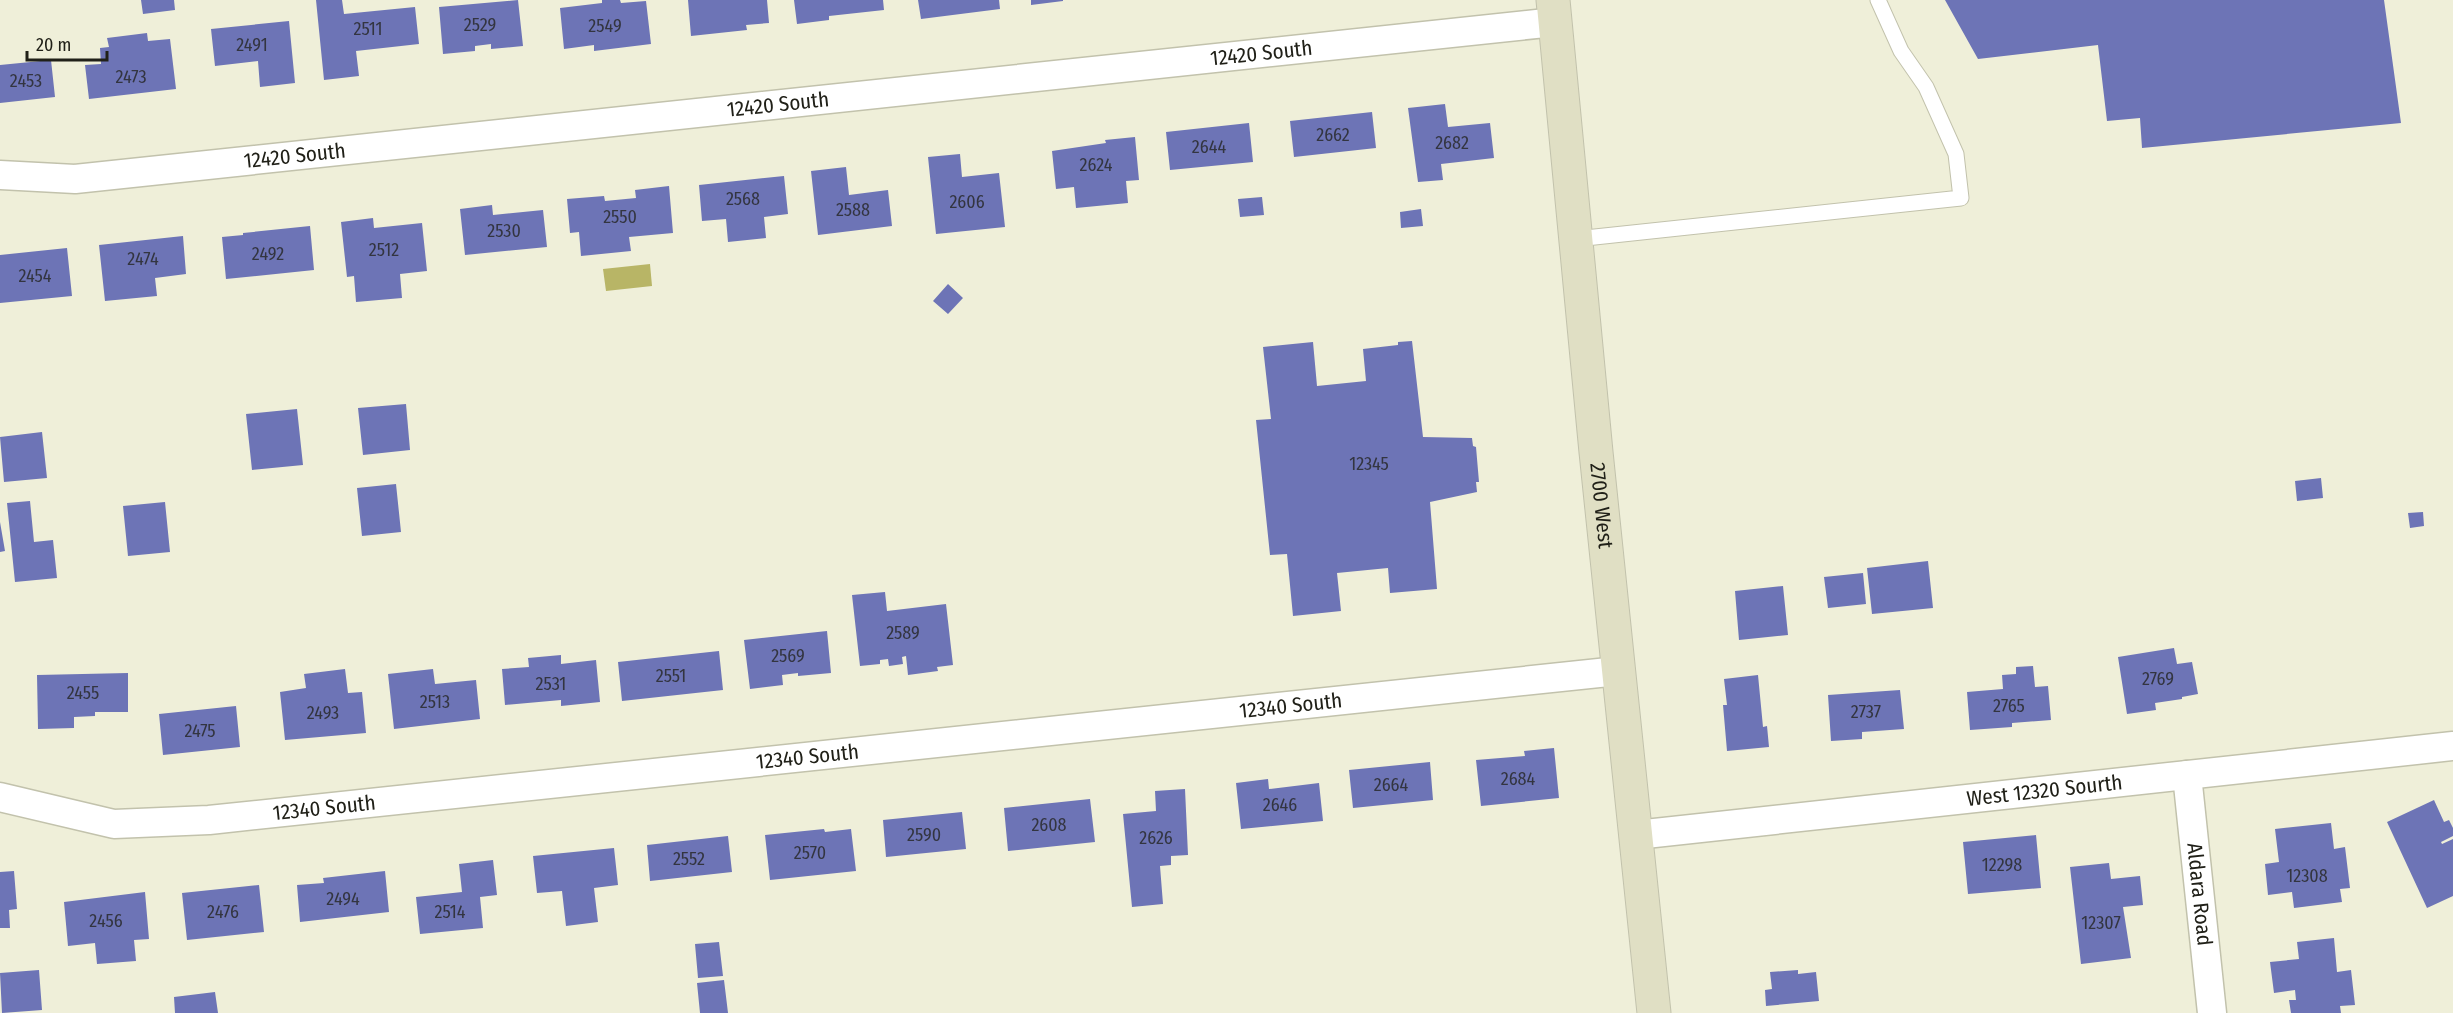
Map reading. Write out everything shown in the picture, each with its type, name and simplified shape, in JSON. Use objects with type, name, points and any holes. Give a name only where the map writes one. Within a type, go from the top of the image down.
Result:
[{"type":"main road","name":"2700 West","points":[[1554,11],[1618,671],[1654,1013]]},
{"type":"street","name":"12420 South","points":[[0,175],[75,179],[1554,11]]},
{"type":"street","name":"12340 South","points":[[0,796],[114,824],[209,820],[1618,671]]},
{"type":"street","name":"West 12320 Sourth","points":[[1635,835],[2453,746]]},
{"type":"street","name":"Aldara Road","points":[[2187,775],[2212,1013]]},
{"type":"lane","points":[[1576,239],[1961,198],[1956,154],[1926,87],[1901,51],[1878,0]]},
{"type":"shaded area","points":[[650,264],[652,286],[606,291],[603,269]]},
{"type":"building","points":[[141,0],[174,0],[175,10],[143,14]]},
{"type":"building","points":[[316,0],[342,0],[344,14],[415,7],[419,44],[356,51],[359,76],[324,80]]},
{"type":"building","points":[[518,0],[523,46],[491,49],[491,44],[475,46],[475,51],[443,54],[439,7]]},
{"type":"building","points":[[602,0],[620,0],[621,3],[646,1],[651,44],[594,51],[594,45],[564,49],[560,8],[602,3]]},
{"type":"building","points":[[688,0],[767,0],[769,23],[746,25],[747,30],[691,36]]},
{"type":"building","points":[[794,0],[883,0],[884,10],[829,16],[829,20],[797,24]]},
{"type":"building","points":[[918,0],[999,0],[1000,9],[921,19]]},
{"type":"building","points":[[1031,0],[1063,0],[1063,1],[1031,5]]},
{"type":"building","points":[[1945,0],[2384,0],[2401,123],[2142,148],[2140,118],[2107,121],[2098,45],[1978,59]]},
{"type":"building","points":[[289,21],[295,83],[260,87],[258,61],[215,66],[211,29]]},
{"type":"building","points":[[147,33],[148,41],[170,39],[176,89],[89,99],[85,65],[101,64],[100,48],[109,47],[107,38]]},
{"type":"building","points":[[51,60],[55,97],[0,103],[0,65]]},
{"type":"building","points":[[1445,104],[1448,127],[1490,123],[1494,158],[1441,164],[1443,180],[1418,182],[1408,108]]},
{"type":"building","points":[[1372,112],[1376,148],[1294,157],[1290,121]]},
{"type":"building","points":[[1249,123],[1253,162],[1170,170],[1166,132]]},
{"type":"building","points":[[1135,137],[1139,180],[1126,181],[1128,203],[1076,208],[1074,187],[1056,189],[1052,151],[1106,143],[1105,140]]},
{"type":"building","points":[[960,154],[962,177],[999,173],[1005,227],[936,234],[928,157]]},
{"type":"building","points":[[846,167],[849,195],[888,190],[892,226],[818,235],[811,171]]},
{"type":"building","points":[[784,176],[788,214],[764,217],[766,238],[728,242],[726,219],[702,221],[699,185]]},
{"type":"building","points":[[669,186],[673,233],[629,237],[631,251],[581,256],[579,232],[570,233],[567,199],[604,196],[605,201],[636,198],[635,190]]},
{"type":"building","points":[[1262,197],[1264,215],[1240,217],[1238,199]]},
{"type":"building","points":[[492,205],[493,215],[543,210],[547,247],[465,255],[460,209]]},
{"type":"building","points":[[1421,209],[1423,226],[1401,228],[1400,212]]},
{"type":"building","points":[[373,218],[374,228],[422,223],[427,271],[400,274],[402,298],[356,302],[354,276],[347,277],[341,222]]},
{"type":"building","points":[[310,226],[314,270],[226,279],[222,237]]},
{"type":"building","points":[[183,236],[186,274],[155,278],[157,296],[105,301],[99,245]]},
{"type":"building","points":[[67,248],[72,296],[0,303],[0,255]]},
{"type":"building","points":[[948,284],[963,298],[948,314],[933,301]]},
{"type":"building","points":[[1412,341],[1423,437],[1472,438],[1473,446],[1476,447],[1479,482],[1476,482],[1477,492],[1430,502],[1437,589],[1390,593],[1388,568],[1337,573],[1341,611],[1293,616],[1287,554],[1270,555],[1256,420],[1271,419],[1263,347],[1313,342],[1317,386],[1366,381],[1363,349]]},
{"type":"building","points":[[406,404],[410,450],[363,455],[358,408]]},
{"type":"building","points":[[297,409],[303,465],[252,470],[246,414]]},
{"type":"building","points":[[42,432],[47,478],[4,482],[0,437]]},
{"type":"building","points":[[2321,478],[2323,498],[2297,501],[2295,481]]},
{"type":"building","points":[[396,484],[401,532],[362,536],[357,488]]},
{"type":"building","points":[[30,501],[34,542],[53,540],[57,578],[15,582],[7,503]]},
{"type":"building","points":[[165,502],[170,552],[128,556],[123,506]]},
{"type":"building","points":[[2423,512],[2424,526],[2410,528],[2408,513]]},
{"type":"building","points":[[0,522],[5,551],[0,552]]},
{"type":"building","points":[[1928,561],[1933,608],[1872,614],[1867,568]]},
{"type":"building","points":[[1863,573],[1866,604],[1828,608],[1824,577]]},
{"type":"building","points":[[1783,586],[1788,635],[1739,640],[1735,591]]},
{"type":"building","points":[[885,592],[887,611],[946,604],[953,665],[937,667],[938,671],[908,675],[906,656],[902,657],[903,664],[889,666],[888,659],[880,660],[880,664],[860,666],[852,595]]},
{"type":"building","points":[[827,631],[831,673],[782,675],[783,685],[750,689],[744,640]]},
{"type":"building","points":[[2174,648],[2177,664],[2192,662],[2198,694],[2155,703],[2156,710],[2127,714],[2118,657]]},
{"type":"building","points":[[719,651],[723,690],[622,701],[618,662]]},
{"type":"building","points":[[561,655],[561,664],[596,660],[600,702],[561,706],[561,700],[505,705],[502,669],[529,667],[528,658]]},
{"type":"building","points":[[2033,666],[2035,687],[2048,686],[2051,720],[2012,723],[2012,727],[1970,730],[1967,692],[2003,689],[2002,675],[2016,674],[2016,667]]},
{"type":"building","points":[[345,669],[348,693],[362,692],[366,733],[285,740],[280,692],[306,688],[304,674]]},
{"type":"building","points":[[433,669],[435,684],[476,680],[480,719],[394,729],[388,674]]},
{"type":"building","points":[[128,673],[128,712],[95,712],[95,716],[74,717],[74,728],[38,729],[37,675]]},
{"type":"building","points":[[1758,675],[1763,727],[1767,726],[1769,747],[1727,751],[1723,705],[1727,705],[1724,679]]},
{"type":"building","points":[[1900,690],[1904,729],[1862,732],[1862,739],[1831,741],[1828,695]]},
{"type":"building","points":[[236,706],[240,747],[163,755],[159,714]]},
{"type":"building","points":[[1554,748],[1559,798],[1481,806],[1476,760],[1525,756],[1524,751]]},
{"type":"building","points":[[1430,762],[1433,800],[1353,808],[1349,770]]},
{"type":"building","points":[[1268,779],[1269,789],[1319,783],[1323,821],[1241,829],[1236,783]]},
{"type":"building","points":[[1185,789],[1188,855],[1171,856],[1171,865],[1160,866],[1163,904],[1132,907],[1123,814],[1156,811],[1155,791]]},
{"type":"building","points":[[1090,799],[1095,842],[1008,851],[1004,808]]},
{"type":"building","points":[[2434,800],[2444,822],[2449,820],[2453,828],[2453,836],[2441,842],[2442,844],[2453,839],[2453,896],[2427,908],[2387,822]]},
{"type":"building","points":[[962,812],[966,849],[886,857],[883,820]]},
{"type":"building","points":[[2331,823],[2334,849],[2345,847],[2350,888],[2340,889],[2342,902],[2294,908],[2292,892],[2268,895],[2265,864],[2279,862],[2275,829]]},
{"type":"building","points":[[824,829],[825,832],[851,829],[856,871],[770,880],[765,835]]},
{"type":"building","points":[[2036,835],[2041,888],[1968,894],[1963,842]]},
{"type":"building","points":[[728,836],[732,872],[650,881],[647,845]]},
{"type":"building","points":[[614,848],[618,885],[594,888],[598,922],[566,926],[562,891],[537,893],[533,856]]},
{"type":"building","points":[[493,860],[497,895],[480,897],[483,928],[420,934],[416,897],[462,892],[459,864]]},
{"type":"building","points":[[2109,863],[2111,879],[2140,876],[2143,905],[2123,907],[2131,958],[2081,964],[2070,867]]},
{"type":"building","points":[[14,871],[17,909],[9,910],[10,928],[0,928],[0,872]]},
{"type":"building","points":[[385,871],[389,912],[300,922],[297,885],[324,883],[323,878]]},
{"type":"building","points":[[259,885],[264,932],[187,940],[182,893]]},
{"type":"building","points":[[145,892],[149,939],[134,940],[136,961],[97,964],[95,943],[68,946],[64,902]]},
{"type":"building","points":[[2334,938],[2337,972],[2351,970],[2355,1005],[2340,1006],[2341,1013],[2291,1013],[2289,1000],[2296,1000],[2295,990],[2274,993],[2270,962],[2299,959],[2297,942]]},
{"type":"building","points":[[719,942],[723,976],[698,978],[695,944]]},
{"type":"building","points":[[39,970],[42,1010],[2,1013],[0,973]]},
{"type":"building","points":[[1798,970],[1798,974],[1816,972],[1819,1001],[1766,1006],[1765,990],[1772,989],[1770,972]]},
{"type":"building","points":[[724,980],[728,1013],[700,1013],[697,983]]},
{"type":"building","points":[[215,992],[218,1013],[175,1013],[174,997]]}]
